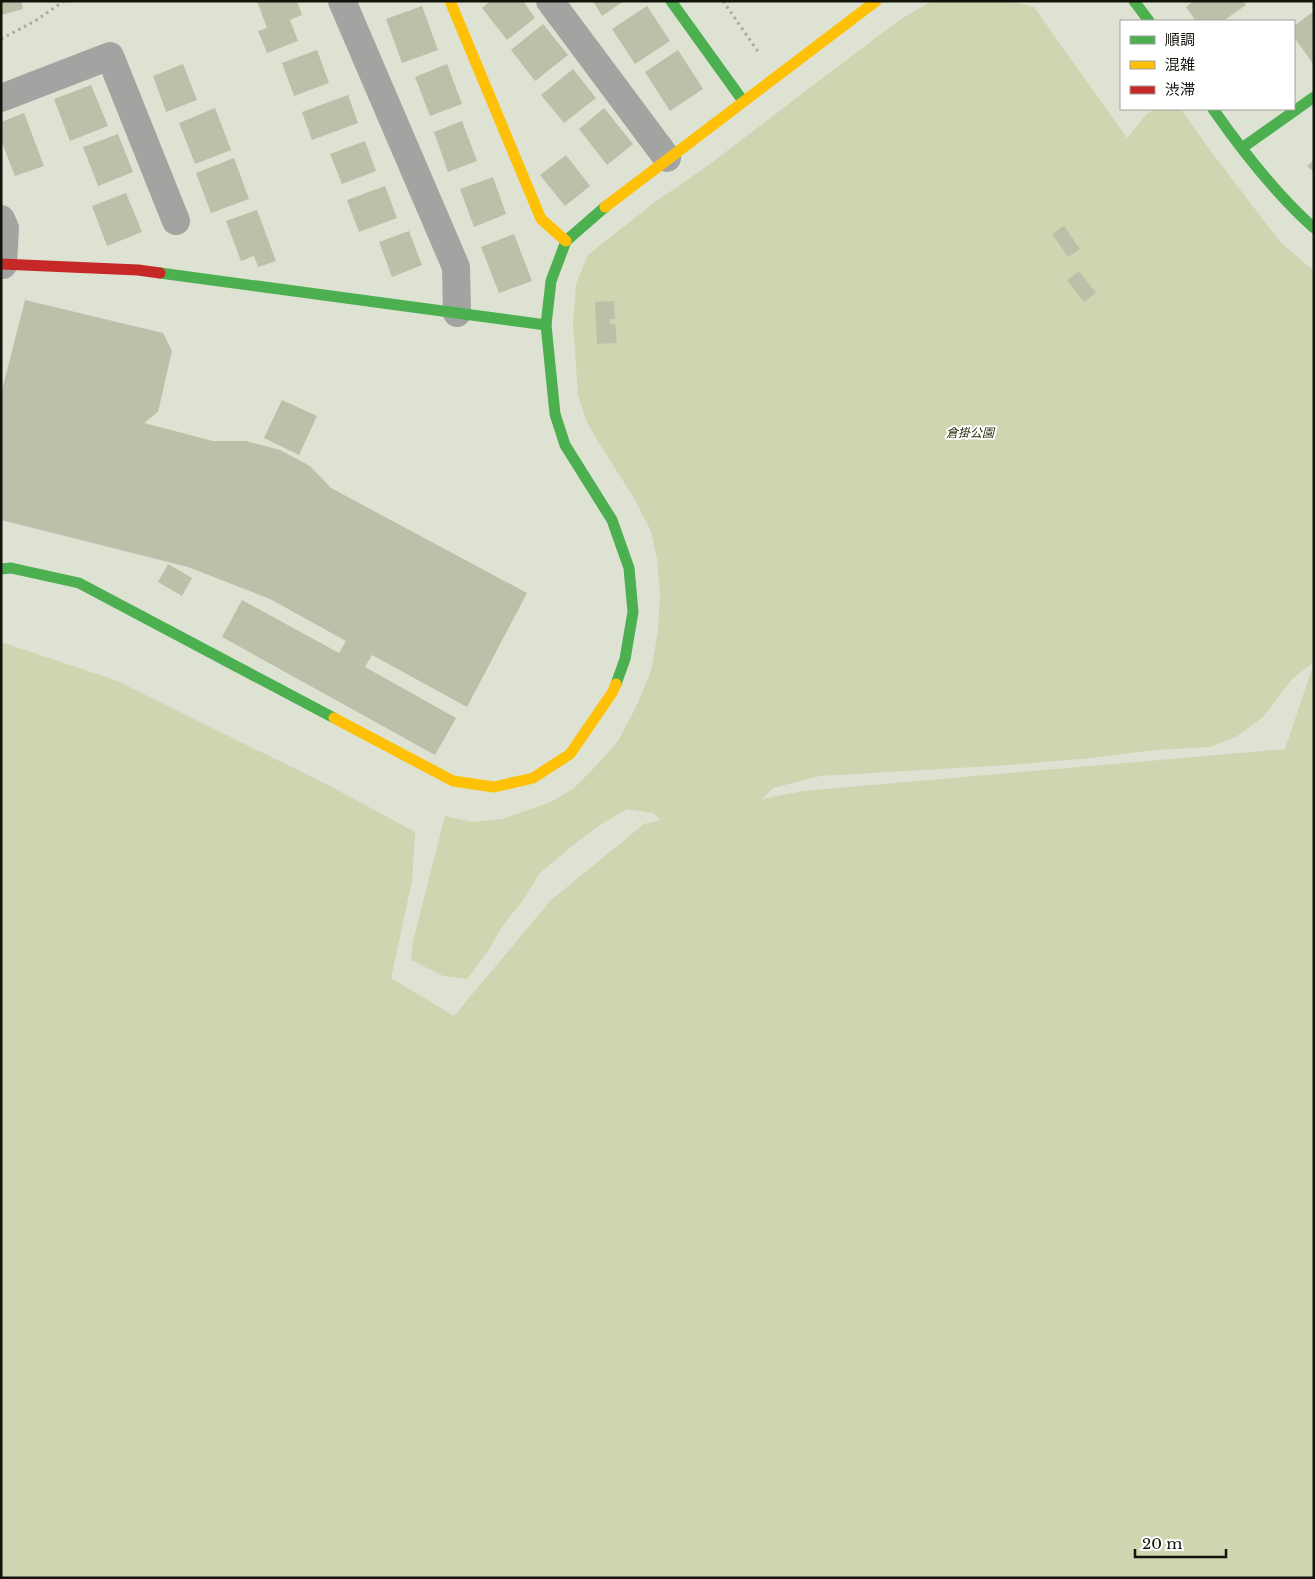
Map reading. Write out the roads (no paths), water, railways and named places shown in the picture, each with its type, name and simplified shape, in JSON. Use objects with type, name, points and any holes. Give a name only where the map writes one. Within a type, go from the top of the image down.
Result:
[{"type":"street","points":[[342,1],[456,267],[458,313]]},
{"type":"street","points":[[450,1],[540,220],[566,241]]},
{"type":"street","points":[[550,1],[667,158]]},
{"type":"street","points":[[670,1],[743,101]]},
{"type":"street","points":[[1,569],[11,568],[79,583],[454,781],[494,787],[532,778],[570,754],[612,693],[625,659],[633,612],[629,568],[612,520],[565,445],[555,414],[546,325],[551,281],[566,241],[598,212],[667,158],[876,1]]},
{"type":"street","points":[[1,98],[110,56],[176,221]]},
{"type":"street","points":[[1242,148],[1314,97]]},
{"type":"street","points":[[1214,110],[1242,148],[1298,215],[1314,228]]},
{"type":"street","points":[[1,219],[5,228],[2,264],[138,270],[546,325]]},
{"type":"park label","name":"倉掛公園","points":[[970,432]]}]
